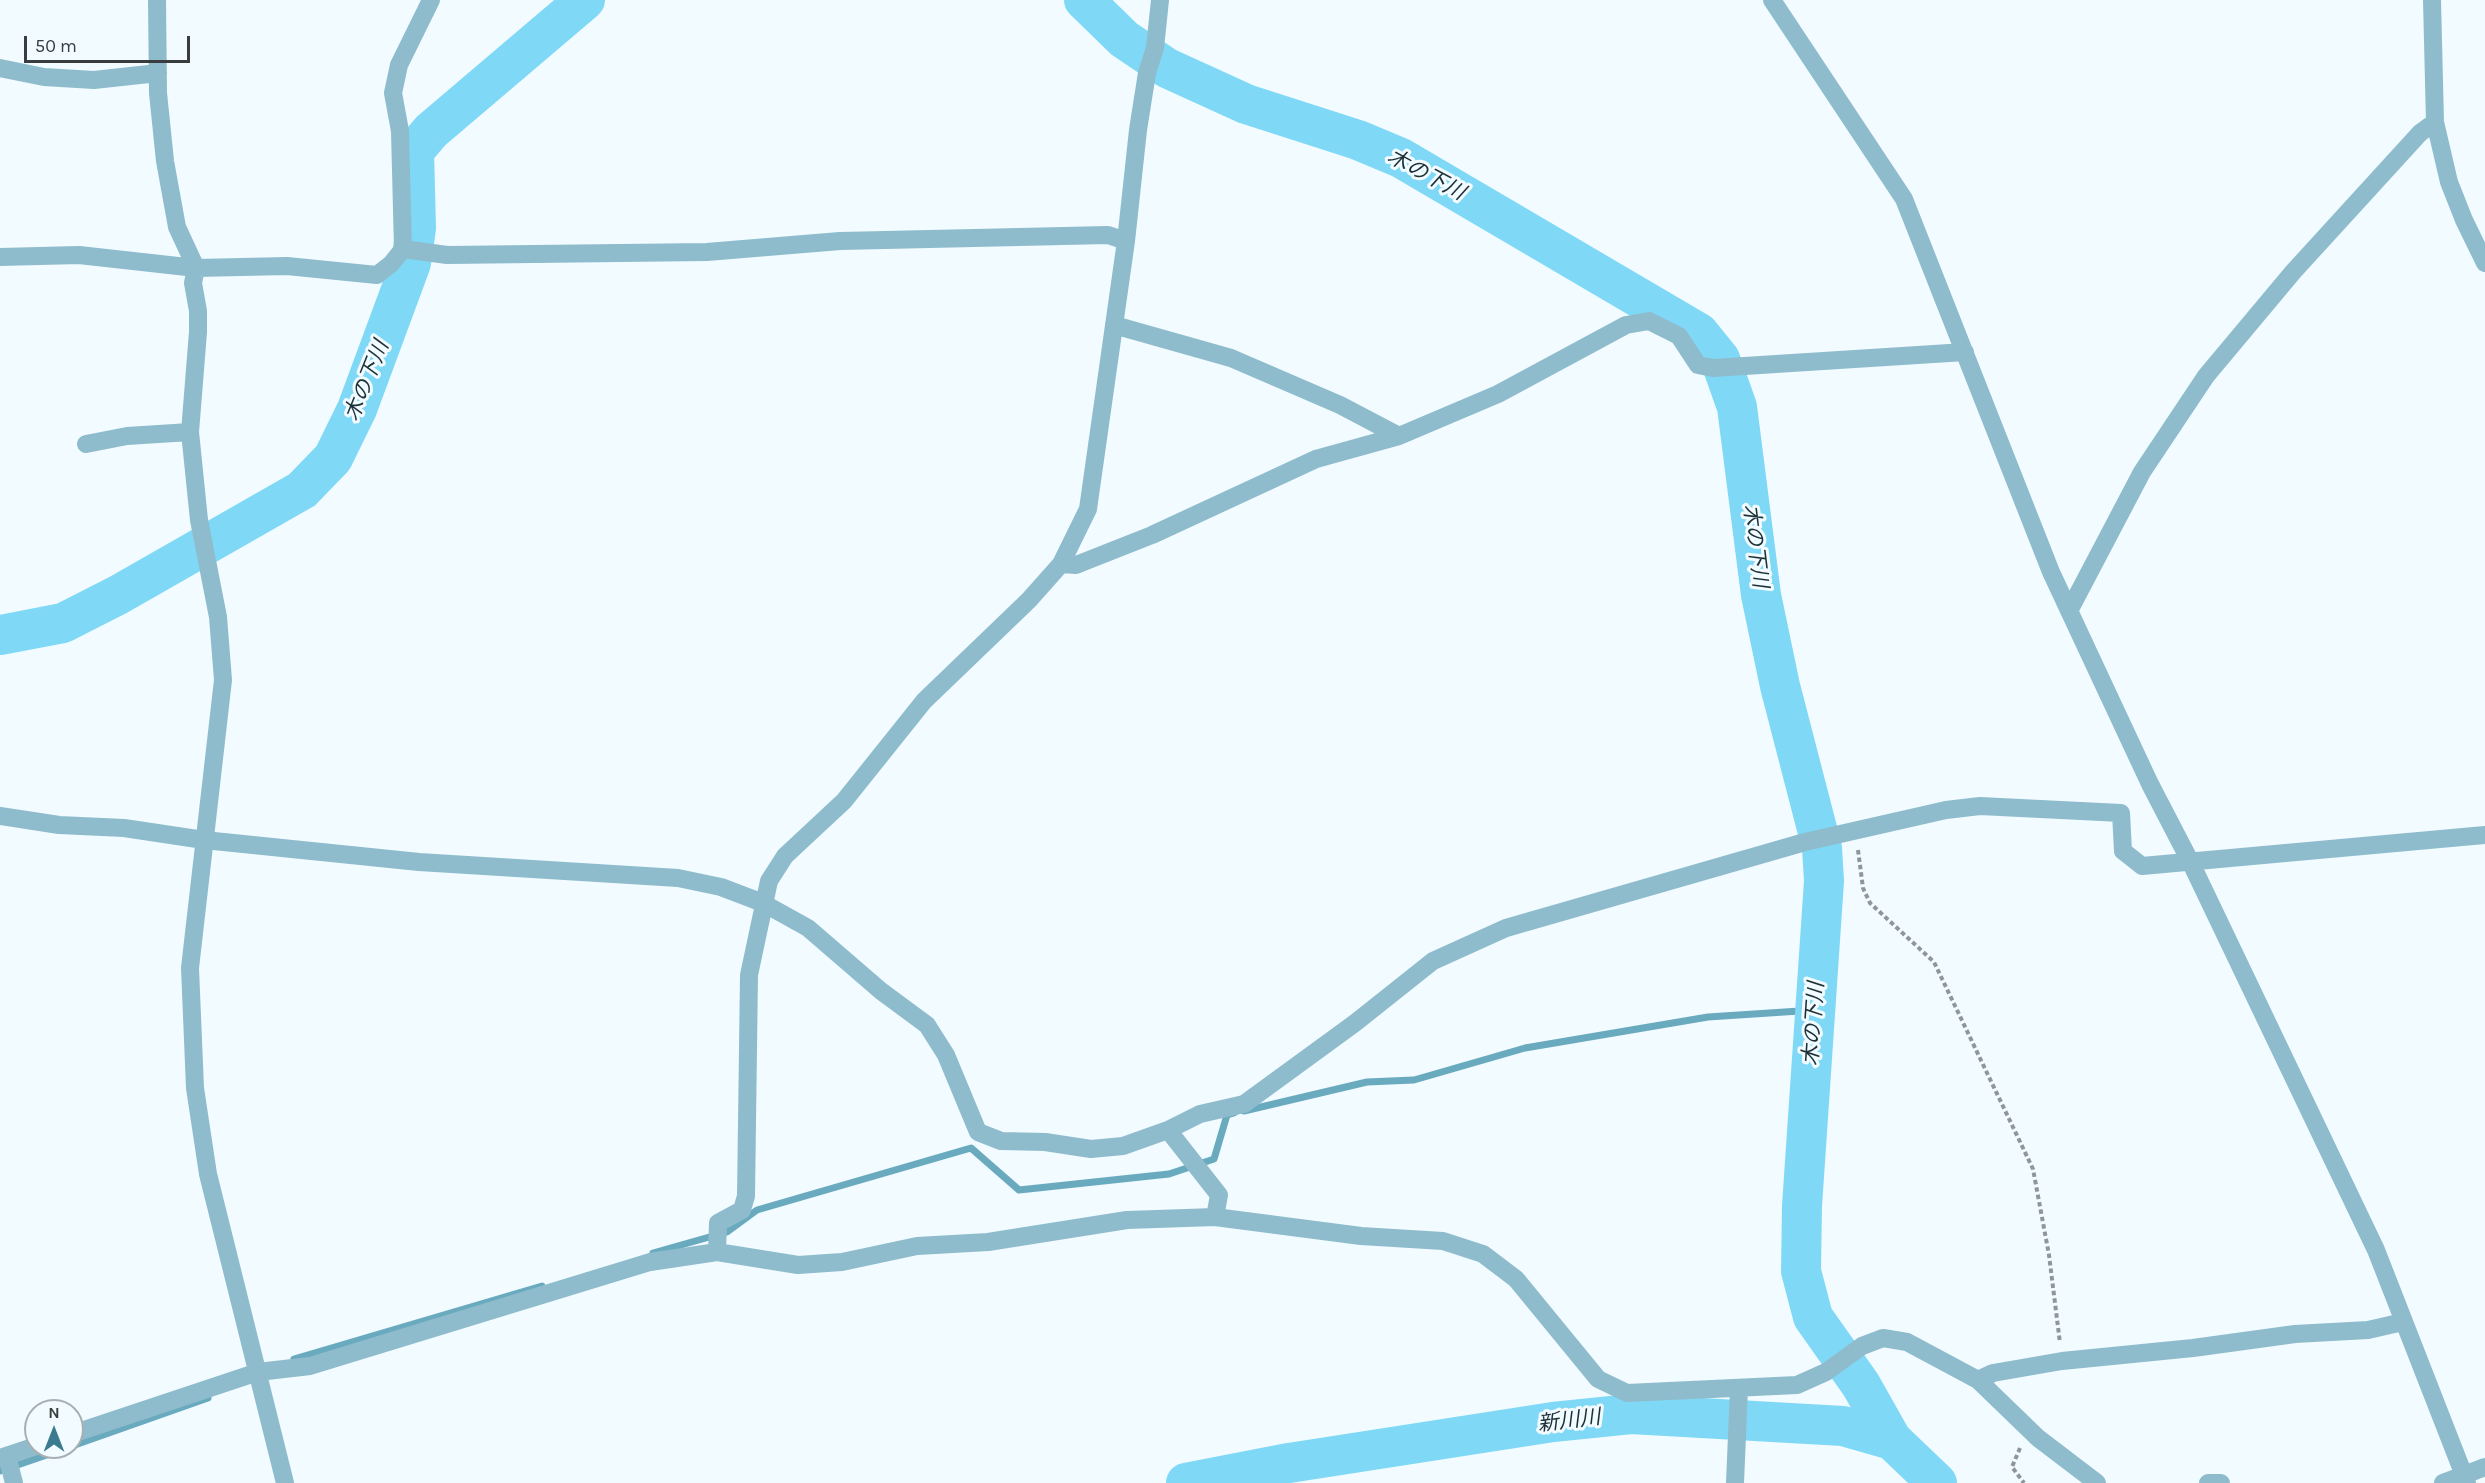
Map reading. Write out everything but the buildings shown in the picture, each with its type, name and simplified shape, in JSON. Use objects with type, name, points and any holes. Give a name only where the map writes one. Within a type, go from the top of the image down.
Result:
[{"type":"street","points":[[158,0],[158,74],[165,161],[177,227],[196,268],[193,283],[198,311],[198,332],[190,432],[199,520],[218,617],[223,680],[221,716],[190,968],[195,1088],[207,1174],[285,1483]]},
{"type":"street","points":[[410,250],[400,131],[393,93],[399,65],[431,0]]},
{"type":"street","points":[[718,1240],[718,1223],[742,1210],[746,1196],[749,975],[769,881],[785,856],[844,801],[924,701],[1029,600],[1061,564],[1088,509],[1126,240],[1138,130],[1147,73],[1155,48],[1160,0]]},
{"type":"street","points":[[1772,0],[1904,199],[2051,572],[2150,784],[2191,863],[2376,1250],[2466,1479]]},
{"type":"street","points":[[2432,0],[2435,122],[2449,182],[2485,263]]},
{"type":"street","points":[[0,68],[44,77],[94,80],[158,74]]},
{"type":"street","points":[[2069,611],[2142,472],[2206,376],[2293,272],[2420,133],[2435,122]]},
{"type":"street","points":[[0,257],[79,255],[196,268],[287,266],[377,275],[410,250],[447,255],[707,252],[840,240],[1108,235],[1126,240]]},
{"type":"street","points":[[1061,564],[1076,565],[1152,535],[1316,459],[1400,436],[1498,394],[1626,325],[1649,321],[1679,336],[1698,365],[1713,368],[1965,352]]},
{"type":"street","points":[[1114,325],[1231,358],[1340,405],[1400,436]]},
{"type":"street","points":[[86,444],[127,436],[190,432]]},
{"type":"street","points":[[0,816],[59,825],[124,828],[204,840],[419,862],[678,878],[721,887],[763,903],[808,928],[881,991],[927,1024],[946,1055],[978,1132],[1001,1141],[1045,1142],[1091,1149],[1123,1146],[1168,1130],[1200,1114],[1244,1104],[1346,1030],[1433,961],[1506,928],[1805,842],[1946,810],[1980,806],[2121,813],[2122,851],[2142,866],[2485,835]]},
{"type":"street","points":[[1168,1130],[1219,1195],[1215,1217]]},
{"type":"street","points":[[84,1430],[258,1372],[310,1366],[718,1240],[798,1265],[842,1262],[917,1246],[988,1242],[1127,1220],[1215,1217],[1361,1236],[1443,1241],[1483,1254],[1516,1279],[1598,1379],[1627,1393],[1739,1394],[1797,1385],[1826,1372],[1862,1346],[1884,1338],[1907,1342],[1978,1380],[2028,1428],[2097,1483]]},
{"type":"street","points":[[1978,1380],[1992,1373],[2062,1361],[2193,1348],[2295,1334],[2368,1330],[2403,1323]]},
{"type":"street","points":[[1735,1483],[1739,1394]]},
{"type":"street","points":[[14,1483],[3,1457],[24,1450]]},
{"type":"street","points":[[2444,1483],[2466,1479],[2485,1467]]},
{"type":"street","points":[[2208,1483],[2221,1483]]},
{"type":"path","points":[[1856,831],[1863,888],[1870,903],[1934,962],[2033,1169],[2049,1255],[2062,1361]]},
{"type":"path","points":[[2024,1483],[2012,1467],[2028,1428]]},
{"type":"waterway","name":"木の下川","points":[[0,635],[63,623],[118,595],[302,490],[333,458],[357,409],[411,263],[416,228],[414,151],[431,131],[585,0]]},
{"type":"waterway","name":"木の下川","points":[[1084,0],[1124,39],[1167,68],[1246,104],[1358,140],[1401,158],[1699,333],[1720,359],[1737,407],[1761,595],[1780,686],[1822,848],[1824,881],[1802,1206],[1801,1271],[1813,1317],[1861,1385],[1892,1440]]},
{"type":"waterway","points":[[1244,1111],[1367,1082],[1414,1080],[1525,1048],[1708,1017],[1815,1010]]},
{"type":"waterway","points":[[653,1253],[727,1232],[757,1210],[971,1148],[1019,1190],[1169,1174],[1214,1159],[1227,1115],[1234,1113]]},
{"type":"waterway","points":[[294,1359],[542,1286]]},
{"type":"waterway","points":[[84,1442],[208,1398]]},
{"type":"waterway","name":"新川川","points":[[1186,1483],[1289,1463],[1553,1422],[1631,1414],[1843,1426],[1892,1440],[1937,1483]]},
{"type":"waterway","points":[[0,1471],[35,1459]]}]
